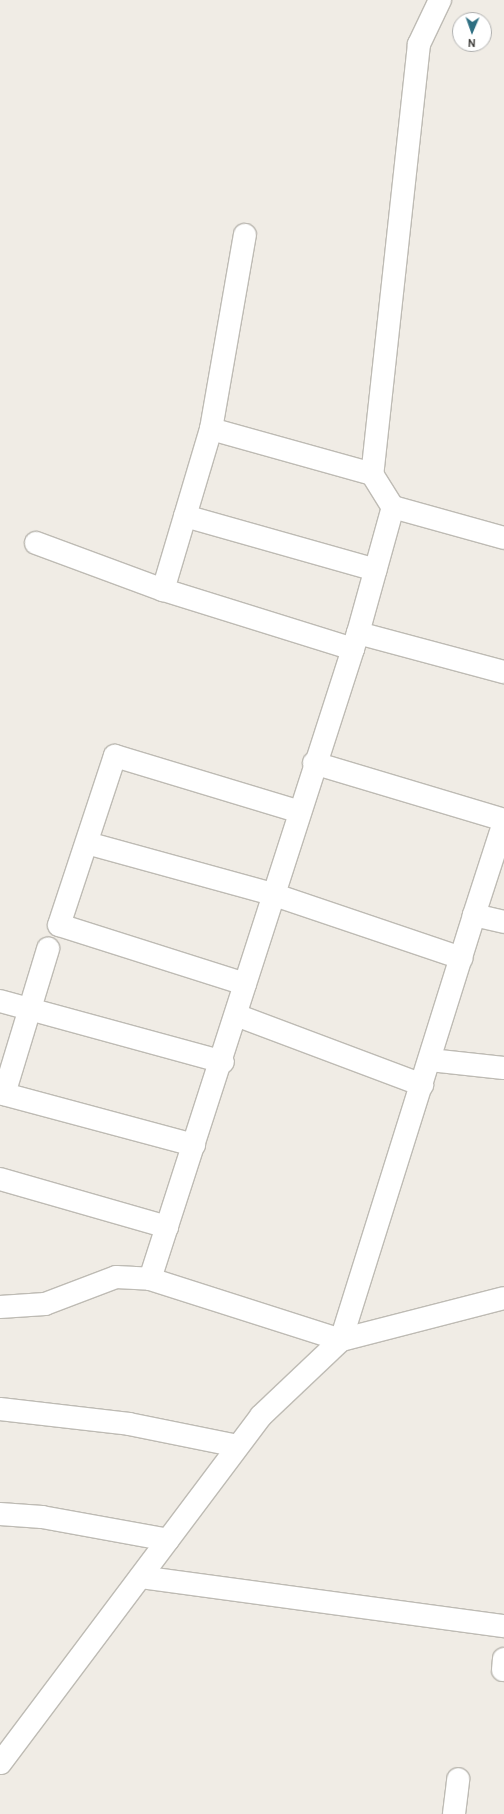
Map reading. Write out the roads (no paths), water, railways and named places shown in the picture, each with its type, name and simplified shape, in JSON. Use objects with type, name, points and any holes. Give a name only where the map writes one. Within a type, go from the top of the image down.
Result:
[{"type":"street","points":[[440,0],[418,44],[372,474],[393,507],[504,538]]},
{"type":"street","points":[[163,590],[211,429],[245,235]]},
{"type":"street","points":[[211,429],[372,474]]},
{"type":"street","points":[[150,1279],[223,1062],[244,984],[272,894],[300,812],[314,763],[356,641],[393,507]]},
{"type":"street","points":[[185,516],[376,570]]},
{"type":"street","points":[[36,543],[163,590],[356,641],[504,672]]},
{"type":"street","points":[[244,984],[59,925],[115,756],[300,812]]},
{"type":"street","points":[[0,1763],[261,1416],[341,1340],[430,1060],[460,958],[504,821],[314,763]]},
{"type":"street","points":[[87,842],[272,894],[460,958]]},
{"type":"street","points":[[474,915],[504,922]]},
{"type":"street","points":[[48,949],[2,1094],[194,1145]]},
{"type":"street","points":[[0,1001],[223,1062]]},
{"type":"street","points":[[236,1015],[422,1085]]},
{"type":"street","points":[[430,1060],[504,1068]]},
{"type":"street","points":[[0,1179],[167,1227]]},
{"type":"street","points":[[0,1307],[45,1304],[116,1277],[150,1279],[341,1340],[504,1298]]},
{"type":"street","points":[[0,1409],[129,1424],[238,1446]]},
{"type":"street","points":[[0,1514],[42,1517],[168,1540]]},
{"type":"street","points":[[141,1577],[504,1626]]},
{"type":"street","points":[[454,1814],[458,1779]]}]
